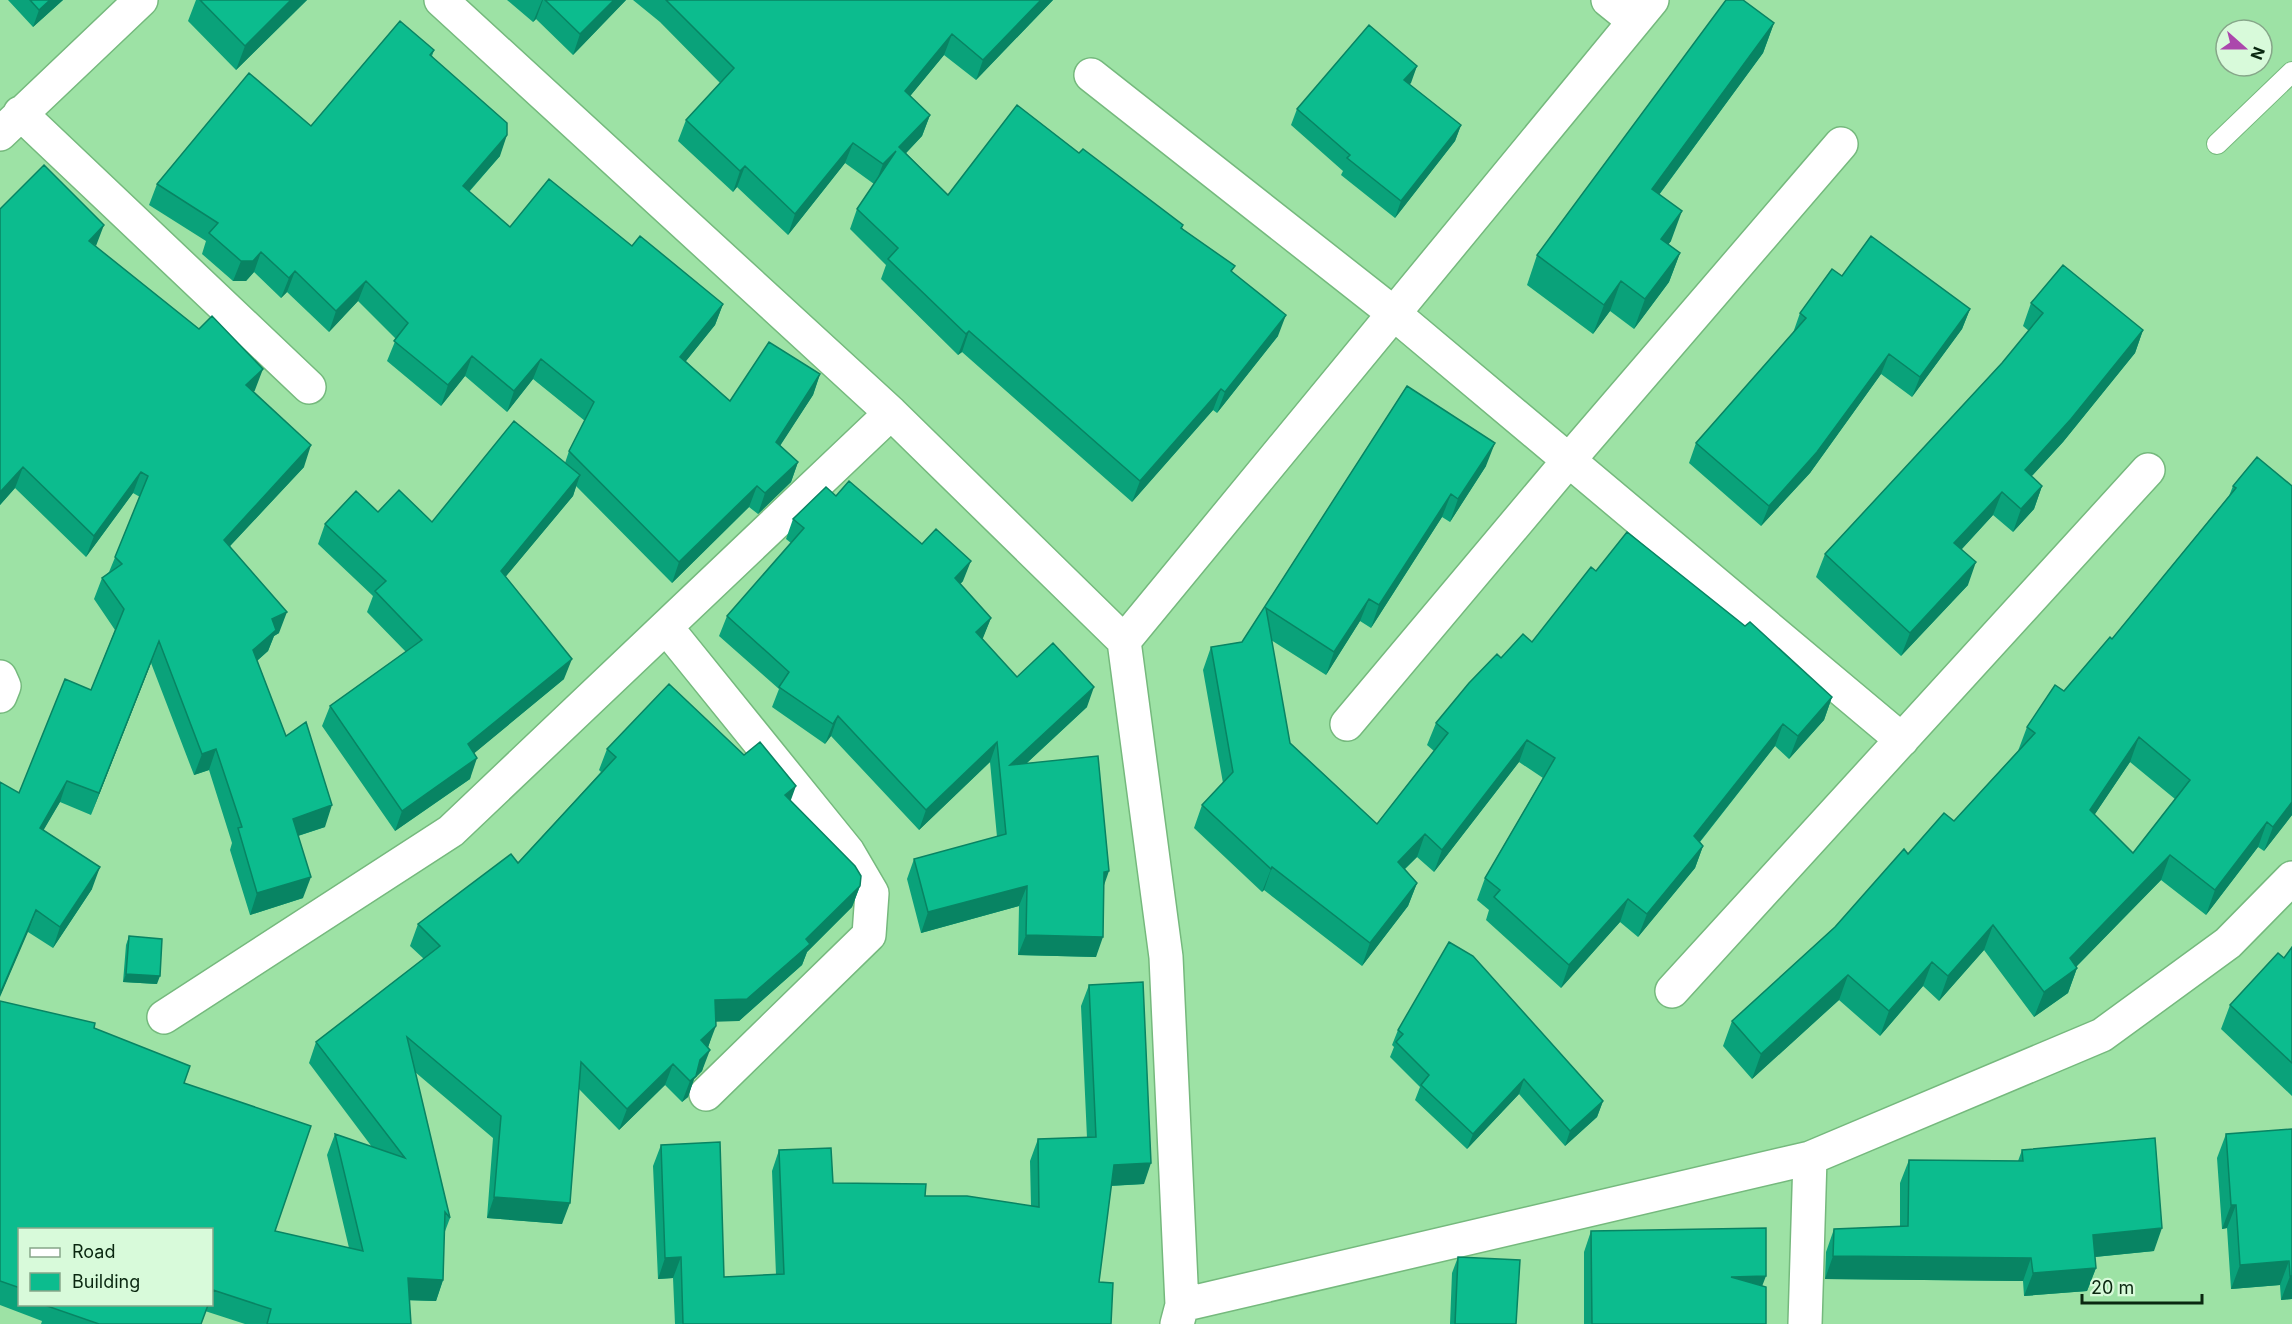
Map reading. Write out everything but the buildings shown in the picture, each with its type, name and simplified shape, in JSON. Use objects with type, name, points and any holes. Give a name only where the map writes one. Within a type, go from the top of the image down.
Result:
[{"type":"street","points":[[141,0],[10,123],[309,387]]},
{"type":"street","points":[[441,0],[891,413],[1124,641],[1166,957],[1180,1315],[1810,1158],[2102,1035],[2228,943],[2292,878]]},
{"type":"street","points":[[1124,641],[1392,312],[1643,10],[1608,0]]},
{"type":"street","points":[[1092,75],[1392,312],[1902,740]]},
{"type":"street","points":[[1347,724],[1569,460],[1841,144]]},
{"type":"street","points":[[164,1017],[451,831],[891,413]]},
{"type":"street","points":[[1672,991],[2148,470]]},
{"type":"street","points":[[666,627],[848,852],[872,893],[869,935],[706,1094]]},
{"type":"street","points":[[0,677],[4,686],[0,696]]},
{"type":"street","points":[[1805,1324],[1810,1158]]},
{"type":"lane","points":[[2217,144],[2292,72]]}]
